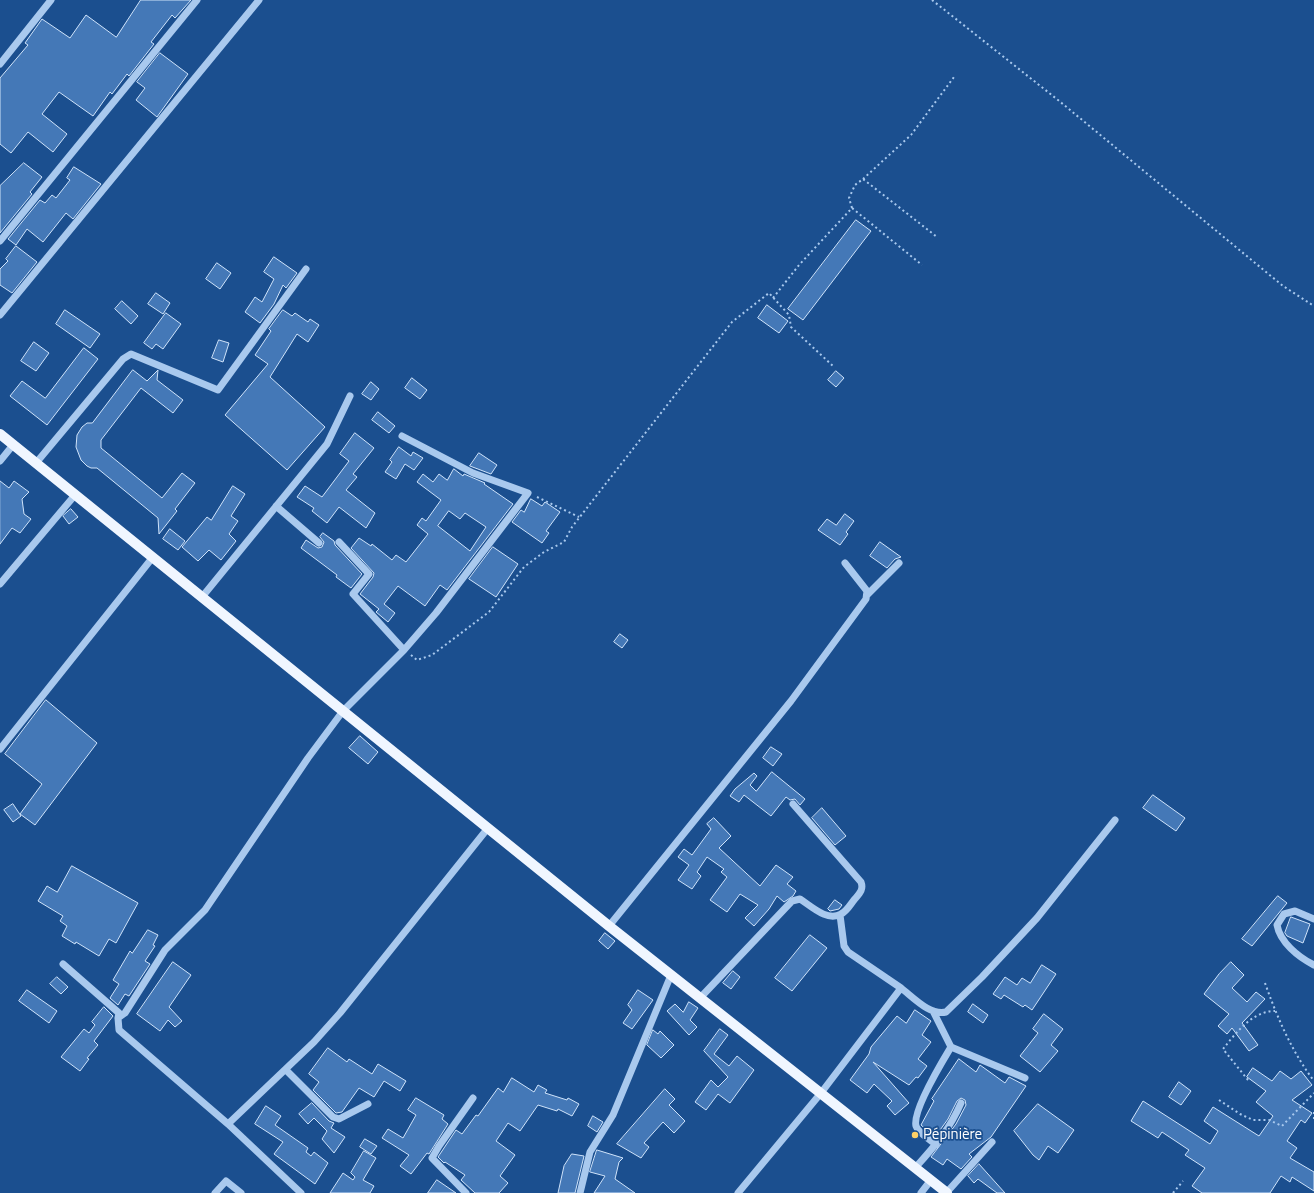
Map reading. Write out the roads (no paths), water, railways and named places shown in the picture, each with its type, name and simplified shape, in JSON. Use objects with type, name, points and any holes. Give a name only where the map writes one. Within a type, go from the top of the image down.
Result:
[{"type":"main road","points":[[0,434],[609,926],[947,1193]]},
{"type":"street","points":[[0,64],[51,0]]},
{"type":"street","points":[[0,241],[197,0]]},
{"type":"street","points":[[0,315],[259,0]]},
{"type":"street","points":[[36,463],[123,359],[131,354],[218,390],[306,269]]},
{"type":"street","points":[[202,597],[327,444],[350,396]]},
{"type":"street","points":[[118,1018],[126,1013],[164,950],[205,910],[308,758],[343,711],[404,650],[436,613],[528,493],[473,473],[402,436]]},
{"type":"street","points":[[0,461],[13,445]]},
{"type":"street","points":[[0,584],[75,494]]},
{"type":"street","points":[[276,506],[319,543]]},
{"type":"street","points":[[339,542],[369,574],[353,594],[404,650]]},
{"type":"street","points":[[0,749],[153,557]]},
{"type":"street","points":[[845,563],[866,591],[867,595]]},
{"type":"street","points":[[609,926],[791,701],[858,610],[867,595],[899,563]]},
{"type":"street","points":[[700,998],[792,901],[800,899],[816,911],[828,915],[840,915],[861,892],[863,887],[861,882],[793,804]]},
{"type":"street","points":[[840,915],[844,946],[848,952],[933,1011],[941,1013],[946,1012],[982,977],[1037,918],[1115,820]]},
{"type":"street","points":[[228,1124],[286,1070],[340,1013],[488,828]]},
{"type":"street","points":[[1314,919],[1295,911],[1284,914],[1277,925],[1279,933],[1287,945],[1314,965]]},
{"type":"street","points":[[63,964],[119,1013],[119,1030],[228,1124],[301,1193]]},
{"type":"street","points":[[580,1193],[590,1152],[613,1115],[671,975]]},
{"type":"street","points":[[738,1193],[821,1093],[901,988]]},
{"type":"street","points":[[933,1011],[951,1047],[1025,1078]]},
{"type":"street","points":[[936,1145],[918,1129],[916,1123],[926,1090],[951,1047]]},
{"type":"street","points":[[286,1070],[333,1117],[339,1119],[368,1104]]},
{"type":"street","points":[[466,1193],[432,1158],[436,1150],[473,1098]]},
{"type":"street","points":[[915,1168],[936,1145],[954,1121],[961,1103]]},
{"type":"street","points":[[947,1193],[992,1142]]},
{"type":"street","points":[[921,1193],[931,1180]]},
{"type":"street","points":[[215,1193],[226,1181],[241,1193]]},
{"type":"street","points":[[744,1186],[748,1193]]},
{"type":"place","name":"Pépinière","points":[[915,1135]]}]
